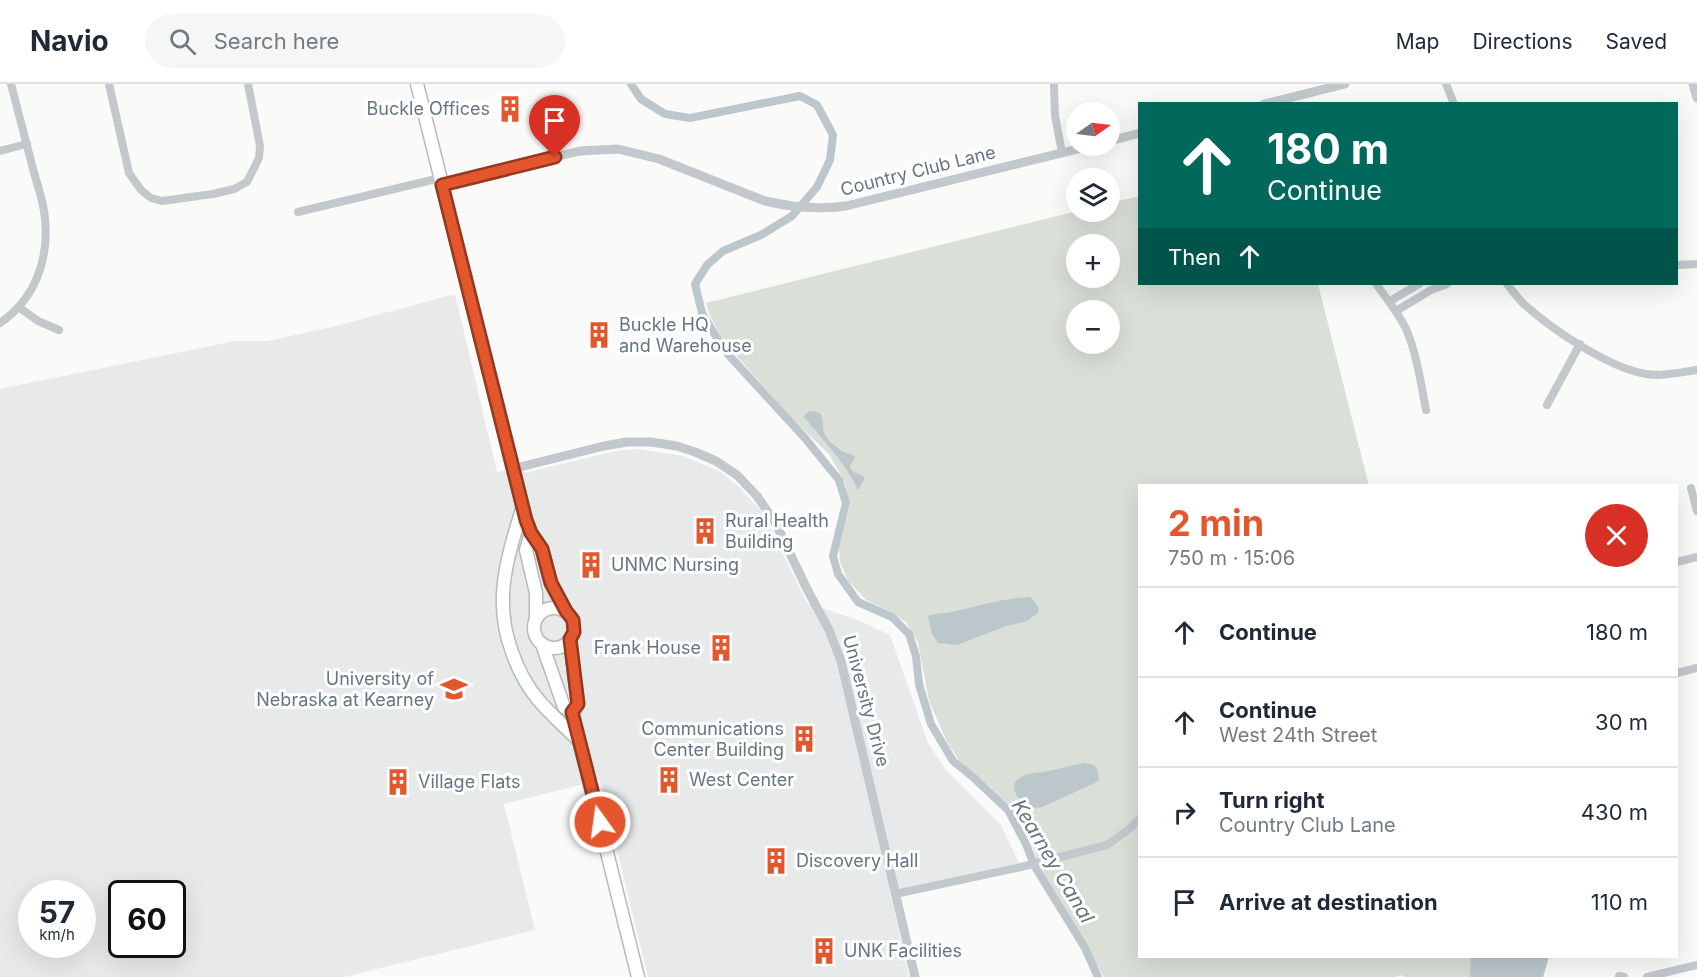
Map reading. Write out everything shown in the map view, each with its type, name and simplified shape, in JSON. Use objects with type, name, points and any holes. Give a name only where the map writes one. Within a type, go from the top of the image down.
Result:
[{"type":"main road","points":[[417,84],[522,507],[531,533],[542,549],[551,583],[573,620],[574,632],[564,645],[558,647],[547,647],[536,637],[536,593],[526,550],[531,533]]},
{"type":"main road","points":[[522,507],[508,555],[503,583],[502,613],[507,638],[520,674],[528,687],[580,742]]},
{"type":"main road","points":[[536,618],[549,608],[566,611]]},
{"type":"main road","points":[[570,639],[578,704],[572,712]]},
{"type":"main road","points":[[542,644],[564,707],[572,712],[638,977]]},
{"type":"street","points":[[0,323],[20,308],[39,276],[46,247],[45,217],[11,84]]},
{"type":"street","points":[[109,84],[129,173],[141,190],[151,198],[162,201],[213,194],[234,189],[247,182],[259,158],[260,146],[248,84]]},
{"type":"street","points":[[1054,84],[1054,116],[1062,152]]},
{"type":"street","points":[[1272,102],[1345,84]]},
{"type":"street","points":[[1446,84],[1453,102]]},
{"type":"street","points":[[1693,84],[1697,98]]},
{"type":"street","points":[[1120,138],[1138,134]]},
{"type":"street","points":[[0,150],[27,144]]},
{"type":"street","name":"Country Club Lane","points":[[441,181],[580,151],[618,149],[659,159],[765,201],[785,205],[830,208],[846,206],[1066,151]]},
{"type":"street","points":[[298,212],[441,181]]},
{"type":"street","points":[[1678,265],[1697,264]]},
{"type":"street","points":[[1377,285],[1396,311],[1406,331],[1413,349],[1426,410]]},
{"type":"street","points":[[1390,302],[1417,285]]},
{"type":"street","points":[[1396,311],[1431,290],[1444,285]]},
{"type":"street","points":[[1508,285],[1523,304],[1560,333],[1611,363],[1646,374],[1672,374],[1697,370]]},
{"type":"street","points":[[20,308],[38,321],[59,330]]},
{"type":"street","points":[[1547,405],[1580,344]]},
{"type":"street","name":"University Drive","points":[[512,469],[616,443],[664,444],[695,452],[716,461],[737,476],[757,496],[776,524],[829,630],[841,661],[915,977]]},
{"type":"street","points":[[1691,488],[1697,511]]},
{"type":"street","points":[[1678,562],[1697,557]]},
{"type":"street","points":[[1678,673],[1697,668]]},
{"type":"street","points":[[895,894],[1025,866],[1107,845],[1138,821]]},
{"type":"street","points":[[1647,977],[1697,965]]},
{"type":"street","points":[[1619,976],[1624,977]]},
{"type":"shaded area","points":[[1138,196],[1138,285],[1318,285],[1368,484],[1138,484],[1138,958],[1472,958],[1471,977],[1405,977],[1401,975],[1395,977],[1104,977],[1049,885],[1025,825],[1012,808],[988,785],[962,765],[947,742],[929,701],[918,642],[906,622],[866,600],[848,581],[840,562],[839,547],[850,506],[845,483],[829,454],[789,416],[722,339],[706,303],[1066,214],[1066,222],[1120,222],[1120,201]]},
{"type":"shaded area","name":"University of Nebraska at Kearney","points":[[455,294],[497,472],[512,469],[529,473],[616,451],[638,449],[683,456],[721,472],[739,487],[761,511],[807,603],[858,620],[890,635],[928,743],[946,770],[1001,825],[1019,863],[890,891],[909,977],[648,977],[600,780],[504,804],[535,930],[344,977],[0,977],[0,389],[235,341],[267,341],[332,327]]},
{"type":"shaded area","points":[[810,411],[820,413],[824,433],[829,441],[843,452],[855,456],[850,465],[851,468],[865,478],[858,490],[840,461],[804,417]]},
{"type":"shaded area","points":[[1031,597],[1039,612],[1027,621],[1006,626],[957,645],[938,643],[932,634],[928,616]]},
{"type":"shaded area","points":[[1086,763],[1096,767],[1099,779],[1097,782],[1036,808],[1025,804],[1017,795],[1015,785],[1017,780],[1025,775]]},
{"type":"shaded area","points":[[1471,958],[1549,958],[1543,977],[1470,977]]},
{"type":"waterway","name":"Kearney Canal","points":[[631,84],[641,99],[665,114],[690,118],[800,96],[817,105],[833,135],[830,160],[817,187],[792,216],[761,235],[723,251],[707,265],[695,284],[702,313],[724,350],[804,437],[839,480],[846,503],[833,556],[838,574],[858,602],[892,617],[909,634],[916,656],[919,684],[931,724],[953,761],[1008,810],[1035,867],[1085,948],[1098,977]]},
{"type":"place","name":"Buckle Offices","points":[[510,109]]},
{"type":"place","name":"Buckle HQ and Warehouse","points":[[599,335]]},
{"type":"place","name":"Rural Health Building","points":[[705,531]]},
{"type":"place","name":"UNMC Nursing","points":[[591,565]]},
{"type":"place","name":"Frank House","points":[[721,648]]},
{"type":"place","name":"University of Nebraska at Kearney","points":[[454,689]]},
{"type":"place","name":"Communications Center Building","points":[[804,739]]},
{"type":"place","name":"West Center","points":[[669,780]]},
{"type":"place","name":"Village Flats","points":[[398,782]]},
{"type":"place","name":"Discovery Hall","points":[[776,861]]},
{"type":"place","name":"UNK Facilities","points":[[824,951]]},
{"type":"route","points":[[555,157],[442,185],[526,520],[531,533],[542,549],[551,583],[573,620],[574,632],[570,639],[578,704],[572,712],[600,822]]}]
